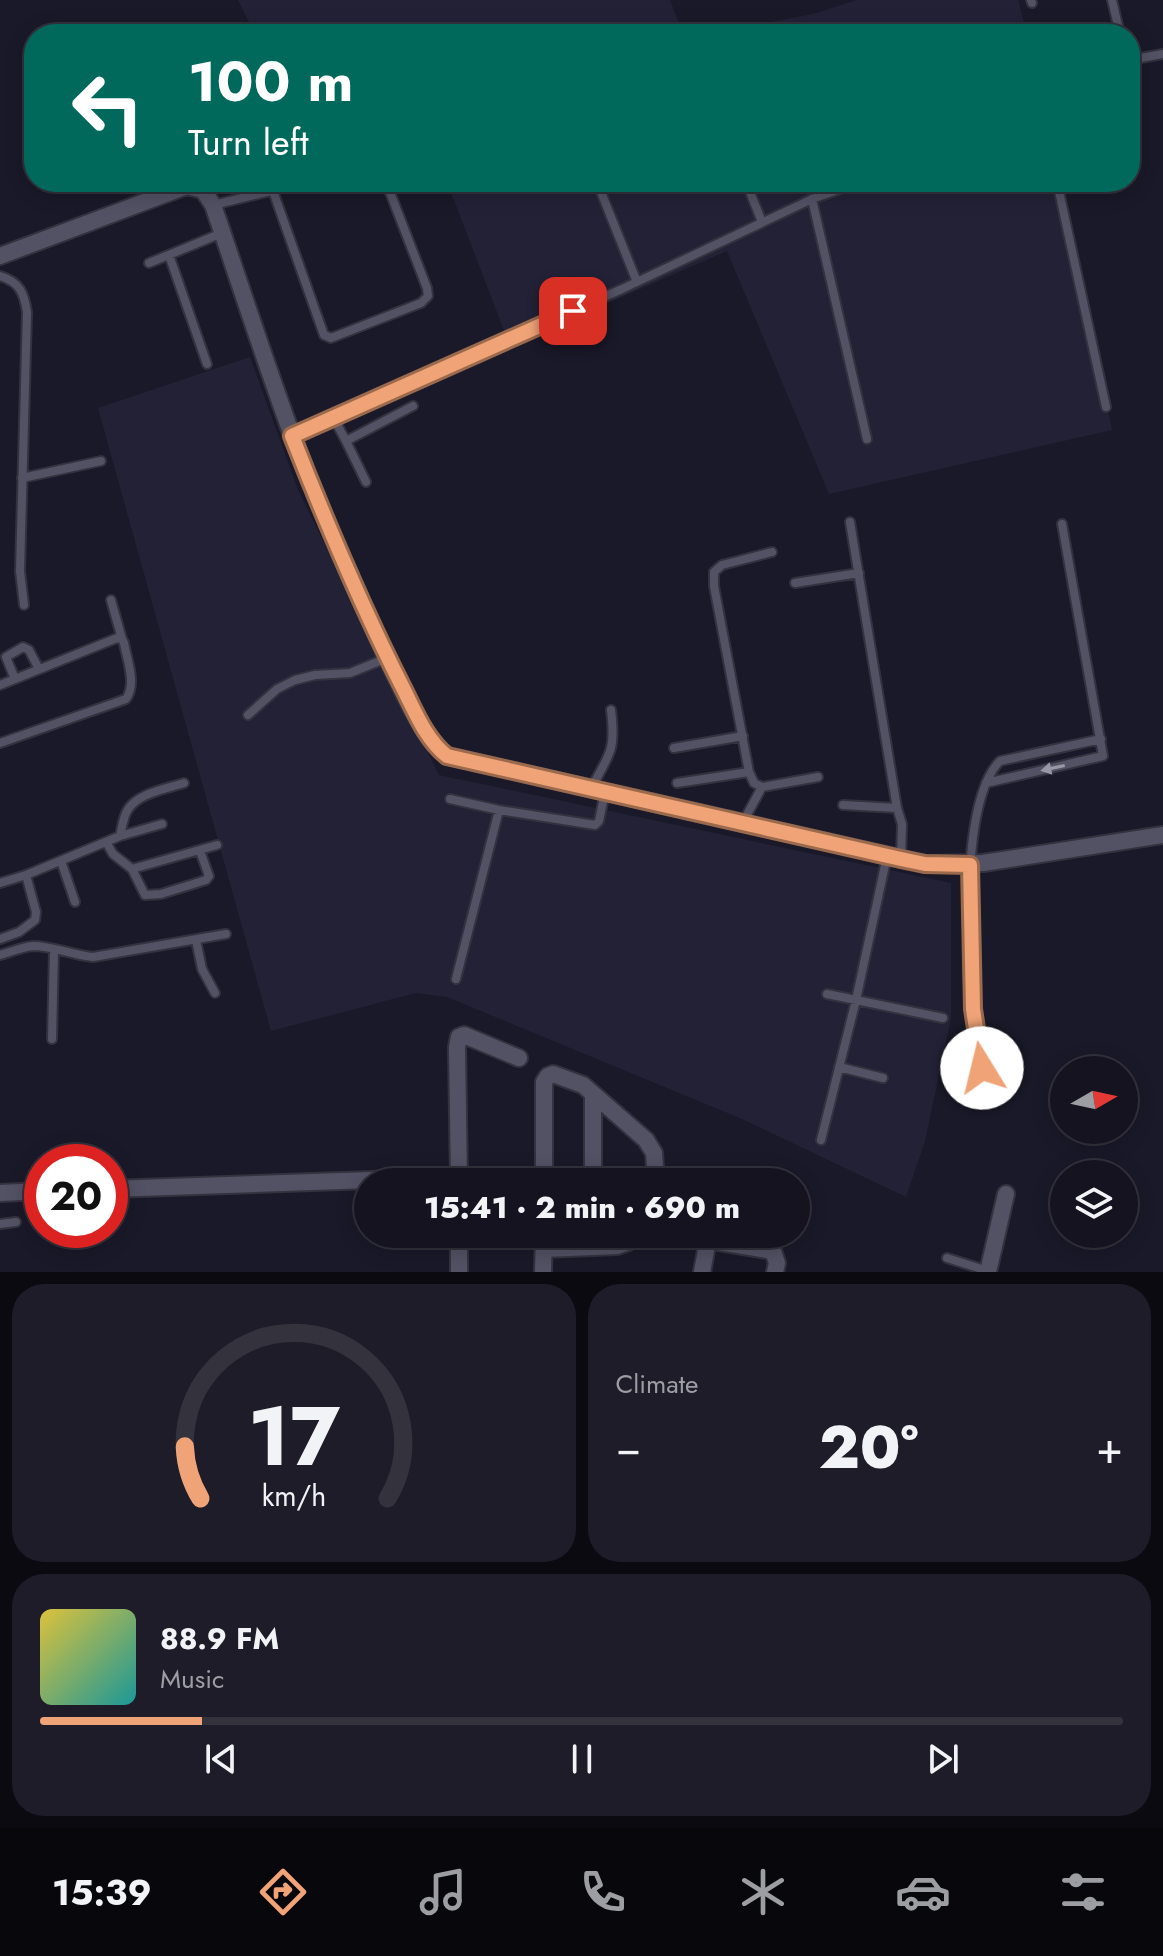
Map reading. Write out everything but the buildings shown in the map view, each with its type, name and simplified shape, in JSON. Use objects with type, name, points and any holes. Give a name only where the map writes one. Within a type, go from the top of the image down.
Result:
[{"type":"street","points":[[0,256],[171,192]]},
{"type":"street","points":[[204,192],[213,205],[292,436],[332,536],[388,658],[435,747],[447,756],[925,864],[970,865],[1163,835]]},
{"type":"street","points":[[459,1168],[459,1037],[474,1037],[519,1058]]},
{"type":"street","points":[[544,1168],[544,1082],[553,1074],[583,1085],[646,1140],[654,1153],[655,1168]]},
{"type":"street","points":[[593,1094],[593,1168]]},
{"type":"street","points":[[128,1188],[354,1182]]},
{"type":"street","points":[[0,1193],[24,1192]]},
{"type":"street","points":[[988,1272],[1006,1194]]},
{"type":"street","points":[[459,1248],[459,1272]]},
{"type":"street","points":[[543,1272],[544,1248]]},
{"type":"street","points":[[702,1272],[706,1248]]},
{"type":"street","points":[[755,1248],[773,1251],[777,1263],[775,1272]]},
{"type":"lane","points":[[1112,0],[1118,24]]},
{"type":"lane","points":[[1140,58],[1163,54]]},
{"type":"lane","points":[[213,205],[260,192]]},
{"type":"lane","points":[[273,192],[324,335],[331,338],[421,303],[428,296],[390,192]]},
{"type":"lane","points":[[601,192],[637,282]]},
{"type":"lane","points":[[750,192],[762,222]]},
{"type":"lane","points":[[292,436],[832,192]]},
{"type":"lane","points":[[1059,192],[1106,407]]},
{"type":"lane","points":[[812,199],[867,439]]},
{"type":"lane","points":[[149,263],[223,233]]},
{"type":"lane","points":[[169,255],[207,364]]},
{"type":"lane","points":[[0,276],[11,279],[20,287],[27,312],[20,584],[24,605]]},
{"type":"lane","points":[[346,441],[413,406]]},
{"type":"lane","points":[[333,417],[366,482]]},
{"type":"lane","points":[[22,478],[101,461]]},
{"type":"lane","points":[[821,1140],[902,824],[850,522]]},
{"type":"lane","points":[[986,783],[1100,758],[1103,753],[1062,524]]},
{"type":"lane","points":[[772,552],[722,565],[714,572],[714,586],[749,772],[754,783],[762,787],[818,777]]},
{"type":"lane","points":[[795,583],[859,573]]},
{"type":"lane","points":[[0,743],[126,699],[132,684],[111,600]]},
{"type":"lane","points":[[0,685],[111,639],[122,639]]},
{"type":"lane","points":[[15,679],[6,657],[23,647],[29,650],[39,669]]},
{"type":"lane","points":[[248,715],[277,689],[295,680],[315,675],[350,673],[388,658]]},
{"type":"lane","points":[[450,799],[595,825],[599,821],[598,790],[614,737],[611,710]]},
{"type":"lane","points":[[674,748],[743,736]]},
{"type":"lane","points":[[987,1097],[973,1009],[970,865],[986,783],[991,769],[1000,761],[1101,739]]},
{"type":"lane","points":[[677,783],[749,772]]},
{"type":"lane","points":[[120,836],[126,811],[133,804],[143,797],[184,783]]},
{"type":"lane","points":[[742,824],[762,787]]},
{"type":"lane","points":[[843,805],[897,808]]},
{"type":"lane","points":[[456,979],[499,810]]},
{"type":"lane","points":[[0,883],[120,836],[162,824]]},
{"type":"lane","points":[[106,842],[124,866],[132,869],[217,845]]},
{"type":"lane","points":[[132,869],[145,895],[161,894],[206,880],[209,876],[200,851]]},
{"type":"lane","points":[[61,861],[75,902]]},
{"type":"lane","points":[[0,939],[19,932],[35,920],[36,912],[26,875]]},
{"type":"lane","points":[[0,955],[37,946],[93,957],[226,934]]},
{"type":"lane","points":[[196,940],[202,969],[215,993]]},
{"type":"lane","points":[[52,1039],[54,951]]},
{"type":"lane","points":[[827,994],[943,1018]]},
{"type":"lane","points":[[839,1067],[883,1078]]},
{"type":"lane","points":[[0,1224],[16,1222]]},
{"type":"lane","points":[[947,1258],[988,1272]]},
{"type":"shaded area","points":[[238,0],[670,0],[679,24],[250,24]]},
{"type":"shaded area","points":[[857,0],[1018,0],[1024,24],[760,24],[813,14]]},
{"type":"shaded area","points":[[451,192],[1063,192],[1112,430],[829,494],[727,251],[510,346]]},
{"type":"shaded area","points":[[250,357],[298,490],[439,775],[951,883],[951,1018],[925,1141],[906,1197],[742,1119],[447,997],[416,993],[271,1031],[98,408]]},
{"type":"route","points":[[573,311],[292,436],[332,536],[424,728],[435,747],[447,756],[901,859],[925,864],[970,865],[971,980],[982,1068]]}]
